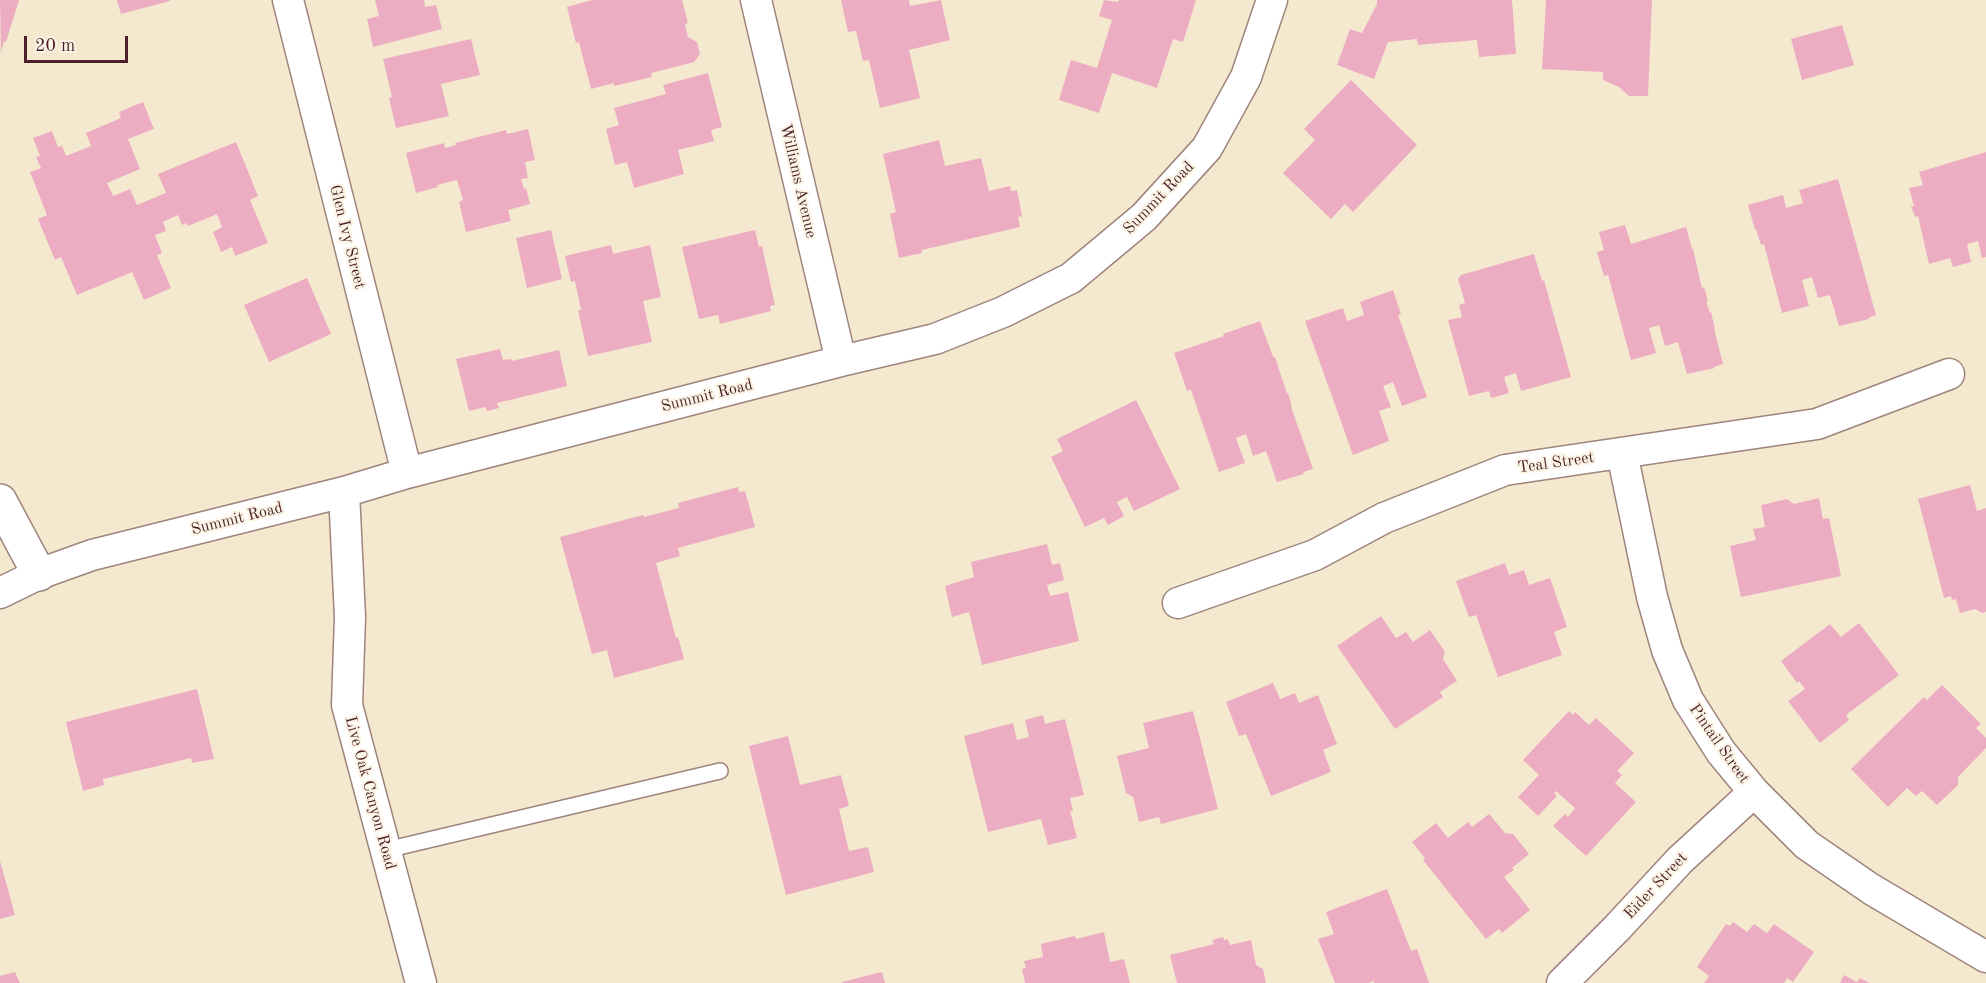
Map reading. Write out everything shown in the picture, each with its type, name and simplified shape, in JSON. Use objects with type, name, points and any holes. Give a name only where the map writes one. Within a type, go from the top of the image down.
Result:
[{"type":"street","name":"Glen Ivy Street","points":[[288,0],[407,473]]},
{"type":"street","name":"Williams Avenue","points":[[756,0],[841,361]]},
{"type":"street","name":"Summit Road","points":[[0,593],[39,574],[92,555],[344,492],[407,473],[841,361],[935,339],[1003,312],[1071,278],[1144,218],[1207,148],[1246,77],[1272,0]]},
{"type":"street","name":"Teal Street","points":[[1178,603],[1315,555],[1384,518],[1505,470],[1817,424],[1949,374]]},
{"type":"street","name":"Pintail Street","points":[[1622,453],[1652,597],[1667,650],[1688,700],[1721,752],[1754,792],[1807,845],[1871,889],[1986,957]]},
{"type":"street","name":"Live Oak Canyon Road","points":[[344,492],[350,618],[347,705],[421,983]]},
{"type":"street","points":[[0,501],[39,574]]},
{"type":"street","name":"Eider Street","points":[[1562,983],[1680,860],[1754,792]]},
{"type":"lane","points":[[386,850],[720,771]]},
{"type":"building","points":[[0,0],[19,0],[1,53]]},
{"type":"building","points":[[117,0],[170,0],[170,1],[121,14]]},
{"type":"building","points":[[375,0],[424,0],[425,7],[436,5],[442,29],[373,47],[367,19],[379,16]]},
{"type":"building","points":[[592,0],[682,0],[688,23],[685,24],[688,37],[697,42],[700,54],[694,62],[651,73],[652,77],[591,89],[567,7]]},
{"type":"building","points":[[841,0],[909,0],[910,6],[941,0],[950,40],[909,50],[920,98],[880,108],[869,60],[863,61],[856,31],[848,32]]},
{"type":"building","points":[[1104,0],[1118,2],[1119,0],[1196,0],[1183,42],[1173,39],[1157,88],[1112,73],[1099,113],[1059,100],[1071,60],[1097,68],[1112,20],[1099,16]]},
{"type":"building","points":[[1377,0],[1512,0],[1516,54],[1479,57],[1477,40],[1418,45],[1417,39],[1388,42],[1374,79],[1337,65],[1350,29],[1362,33]]},
{"type":"building","points":[[1546,0],[1652,0],[1648,96],[1629,96],[1619,87],[1603,80],[1603,72],[1542,69]]},
{"type":"building","points":[[1842,25],[1854,65],[1802,80],[1791,39]]},
{"type":"building","points":[[471,39],[480,75],[441,84],[449,116],[396,128],[389,98],[392,97],[383,59]]},
{"type":"building","points":[[708,73],[722,127],[711,130],[714,141],[678,150],[684,174],[634,188],[627,162],[615,165],[606,129],[619,125],[614,108],[666,94],[663,85]]},
{"type":"building","points":[[1351,80],[1417,145],[1353,212],[1345,204],[1331,219],[1283,173],[1315,140],[1304,129]]},
{"type":"building","points":[[143,102],[154,129],[128,139],[140,169],[107,183],[113,196],[130,189],[137,205],[166,193],[158,174],[236,142],[258,196],[250,200],[268,243],[235,256],[232,247],[221,252],[213,232],[222,227],[217,214],[188,226],[186,223],[182,225],[178,215],[163,222],[166,231],[155,235],[162,253],[157,255],[171,288],[144,300],[132,272],[77,295],[61,257],[55,260],[38,219],[47,215],[30,172],[41,168],[36,157],[40,156],[33,138],[52,131],[58,147],[62,146],[66,156],[91,146],[86,133],[121,118],[119,112]]},
{"type":"building","points":[[528,129],[535,160],[525,162],[528,178],[521,179],[530,204],[508,210],[511,221],[466,232],[459,202],[463,200],[457,180],[416,193],[406,153],[444,143],[445,148],[456,145],[455,143],[506,130],[507,134]]},
{"type":"building","points":[[939,140],[945,166],[981,158],[989,191],[1010,186],[1011,191],[1017,190],[1022,216],[1018,217],[1020,227],[922,250],[922,253],[899,258],[890,214],[896,212],[883,154]]},
{"type":"building","points":[[1986,152],[1986,257],[1982,258],[1978,241],[1967,244],[1971,262],[1953,267],[1950,258],[1929,264],[1918,216],[1915,217],[1911,206],[1914,206],[1909,188],[1923,185],[1919,172]]},
{"type":"building","points":[[1838,179],[1876,315],[1869,319],[1839,326],[1830,295],[1818,298],[1812,277],[1802,280],[1809,306],[1782,313],[1764,244],[1761,245],[1748,205],[1783,195],[1786,208],[1803,203],[1799,190]]},
{"type":"building","points":[[1625,225],[1631,244],[1686,227],[1702,288],[1704,287],[1708,301],[1706,301],[1711,312],[1723,364],[1687,374],[1678,342],[1665,346],[1659,325],[1649,328],[1656,353],[1631,360],[1608,275],[1604,276],[1597,252],[1604,250],[1599,232]]},
{"type":"building","points":[[551,230],[562,279],[527,288],[516,238]]},
{"type":"building","points":[[755,230],[759,247],[762,246],[775,305],[770,306],[771,311],[720,324],[718,315],[699,319],[682,247]]},
{"type":"building","points":[[611,245],[613,254],[650,245],[661,297],[643,301],[652,342],[588,356],[578,310],[581,310],[575,281],[571,282],[565,256]]},
{"type":"building","points":[[1534,254],[1542,281],[1544,280],[1571,377],[1521,391],[1516,373],[1504,377],[1509,393],[1491,398],[1489,391],[1469,396],[1448,320],[1462,317],[1459,305],[1465,303],[1458,279],[1461,275]]},
{"type":"building","points":[[307,278],[331,334],[269,362],[244,305]]},
{"type":"building","points":[[1393,290],[1401,314],[1398,315],[1427,397],[1402,406],[1393,382],[1383,386],[1391,407],[1379,411],[1389,441],[1353,455],[1305,321],[1343,308],[1347,321],[1364,315],[1360,302]]},
{"type":"building","points":[[1260,321],[1288,393],[1313,469],[1277,482],[1266,451],[1253,456],[1246,434],[1236,438],[1245,463],[1219,472],[1191,390],[1187,391],[1174,353]]},
{"type":"building","points":[[500,349],[503,360],[511,359],[512,361],[559,350],[567,386],[497,403],[499,408],[487,411],[486,407],[469,411],[456,359]]},
{"type":"building","points":[[1136,400],[1180,489],[1134,511],[1127,497],[1117,502],[1124,516],[1108,525],[1104,518],[1085,527],[1051,457],[1063,451],[1057,439]]},
{"type":"building","points":[[1970,485],[1977,511],[1986,508],[1986,612],[1982,613],[1975,609],[1960,613],[1956,599],[1952,600],[1951,596],[1944,598],[1918,499]]},
{"type":"building","points":[[738,487],[739,492],[745,491],[755,527],[678,548],[680,556],[656,563],[684,659],[614,678],[607,650],[592,654],[560,537],[679,508],[678,503]]},
{"type":"building","points":[[1819,498],[1823,519],[1829,518],[1841,576],[1741,597],[1730,546],[1756,540],[1753,529],[1765,527],[1761,505],[1787,499],[1794,504]]},
{"type":"building","points":[[1047,544],[1052,565],[1060,563],[1064,580],[1047,585],[1050,596],[1068,592],[1079,641],[982,665],[969,612],[952,617],[945,586],[974,577],[971,562]]},
{"type":"building","points":[[1505,563],[1509,575],[1524,570],[1529,585],[1550,578],[1567,627],[1554,632],[1562,655],[1498,677],[1476,615],[1469,617],[1456,581]]},
{"type":"building","points":[[1381,616],[1396,638],[1406,632],[1413,642],[1430,630],[1445,652],[1443,659],[1457,681],[1440,692],[1443,697],[1395,729],[1337,646]]},
{"type":"building","points":[[1859,623],[1899,675],[1846,715],[1849,720],[1820,743],[1788,701],[1805,689],[1799,681],[1797,683],[1781,661],[1830,624],[1841,637]]},
{"type":"building","points":[[1273,683],[1280,699],[1295,693],[1299,703],[1318,695],[1337,744],[1323,750],[1331,772],[1271,796],[1246,734],[1239,736],[1226,702]]},
{"type":"building","points":[[1942,685],[1981,724],[1976,728],[1986,738],[1986,748],[1958,777],[1958,785],[1937,805],[1922,791],[1916,796],[1907,788],[1888,807],[1851,769],[1924,697],[1927,700]]},
{"type":"building","points":[[197,689],[214,759],[192,763],[191,758],[103,779],[104,785],[83,791],[66,722]]},
{"type":"building","points":[[1193,711],[1218,809],[1161,824],[1159,817],[1139,822],[1133,797],[1126,793],[1117,756],[1149,748],[1143,723]]},
{"type":"building","points":[[1569,711],[1573,715],[1575,712],[1589,725],[1596,718],[1634,753],[1617,771],[1622,775],[1615,783],[1636,802],[1586,856],[1553,826],[1565,814],[1568,817],[1575,808],[1556,791],[1554,793],[1557,796],[1538,816],[1518,797],[1539,775],[1523,760]]},
{"type":"building","points":[[1043,715],[1045,724],[1065,719],[1084,795],[1070,798],[1073,811],[1070,811],[1077,838],[1048,845],[1041,819],[988,832],[964,736],[1013,723],[1017,740],[1029,737],[1025,720]]},
{"type":"building","points":[[788,736],[800,785],[841,775],[849,806],[839,809],[849,851],[868,847],[874,872],[786,895],[749,746]]},
{"type":"building","points":[[1489,814],[1505,833],[1513,834],[1529,854],[1504,877],[1530,910],[1502,933],[1499,929],[1486,939],[1423,860],[1425,858],[1412,842],[1436,823],[1448,838],[1468,822],[1472,827]]},
{"type":"building","points":[[0,861],[15,915],[0,919]]},
{"type":"building","points":[[1387,889],[1411,951],[1417,949],[1429,983],[1374,983],[1374,981],[1335,983],[1318,939],[1334,934],[1326,912]]},
{"type":"building","points":[[1733,922],[1747,932],[1754,924],[1767,933],[1774,924],[1814,952],[1793,982],[1787,978],[1784,983],[1704,983],[1709,976],[1697,967],[1726,924],[1730,926]]},
{"type":"building","points":[[1104,932],[1110,962],[1124,959],[1130,983],[1025,983],[1022,969],[1026,968],[1024,961],[1043,957],[1041,944]]},
{"type":"building","points":[[1223,937],[1224,940],[1228,939],[1230,945],[1251,940],[1256,965],[1263,969],[1266,983],[1177,983],[1170,955],[1214,944],[1212,940]]},
{"type":"building","points":[[15,972],[20,983],[0,983],[0,976]]},
{"type":"building","points":[[882,972],[885,983],[842,983],[842,982]]},
{"type":"building","points":[[1844,975],[1857,982],[1860,978],[1870,983],[1840,983]]}]
